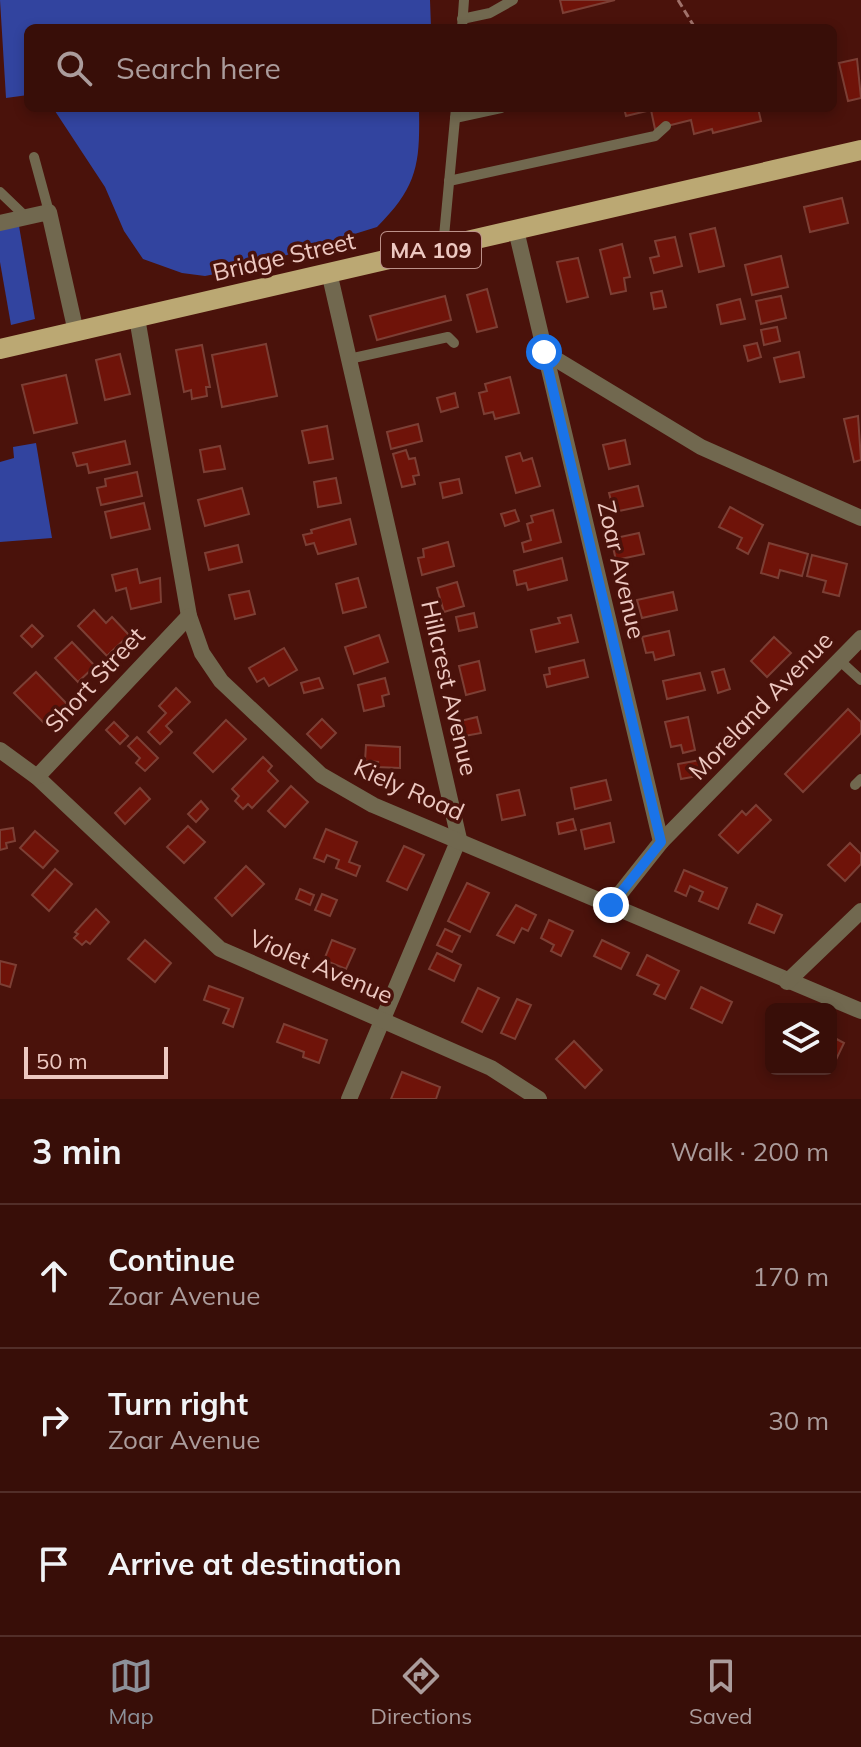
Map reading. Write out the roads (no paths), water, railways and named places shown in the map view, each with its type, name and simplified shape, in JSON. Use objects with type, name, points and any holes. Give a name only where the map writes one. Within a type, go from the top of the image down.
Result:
[{"type":"main road","name":"Bridge Street","points":[[0,349],[861,150]]},
{"type":"street","points":[[0,223],[49,212],[76,332]]},
{"type":"street","name":"Zoar Avenue","points":[[516,230],[661,842]]},
{"type":"street","name":"Hillcrest Avenue","points":[[329,272],[459,839]]},
{"type":"street","name":"Kiely Road","points":[[137,318],[189,616],[202,653],[221,681],[321,775],[373,805],[861,1011]]},
{"type":"street","points":[[544,352],[701,447],[861,518]]},
{"type":"street","name":"Short Street","points":[[37,777],[189,616]]},
{"type":"street","name":"Moreland Avenue","points":[[661,842],[861,638]]},
{"type":"street","name":"Violet Avenue","points":[[0,750],[37,777],[220,949],[491,1068],[539,1099]]},
{"type":"street","points":[[349,1099],[459,839]]},
{"type":"street","points":[[611,905],[661,842]]},
{"type":"street","points":[[787,982],[861,911]]},
{"type":"lane","points":[[464,0],[462,23],[513,0]]},
{"type":"lane","points":[[443,247],[455,113]]},
{"type":"lane","points":[[449,181],[655,136],[666,126]]},
{"type":"lane","points":[[34,157],[49,212]]},
{"type":"lane","points":[[0,192],[26,217]]},
{"type":"lane","points":[[349,359],[448,337],[454,343]]},
{"type":"lane","points":[[839,660],[861,680]]}]
